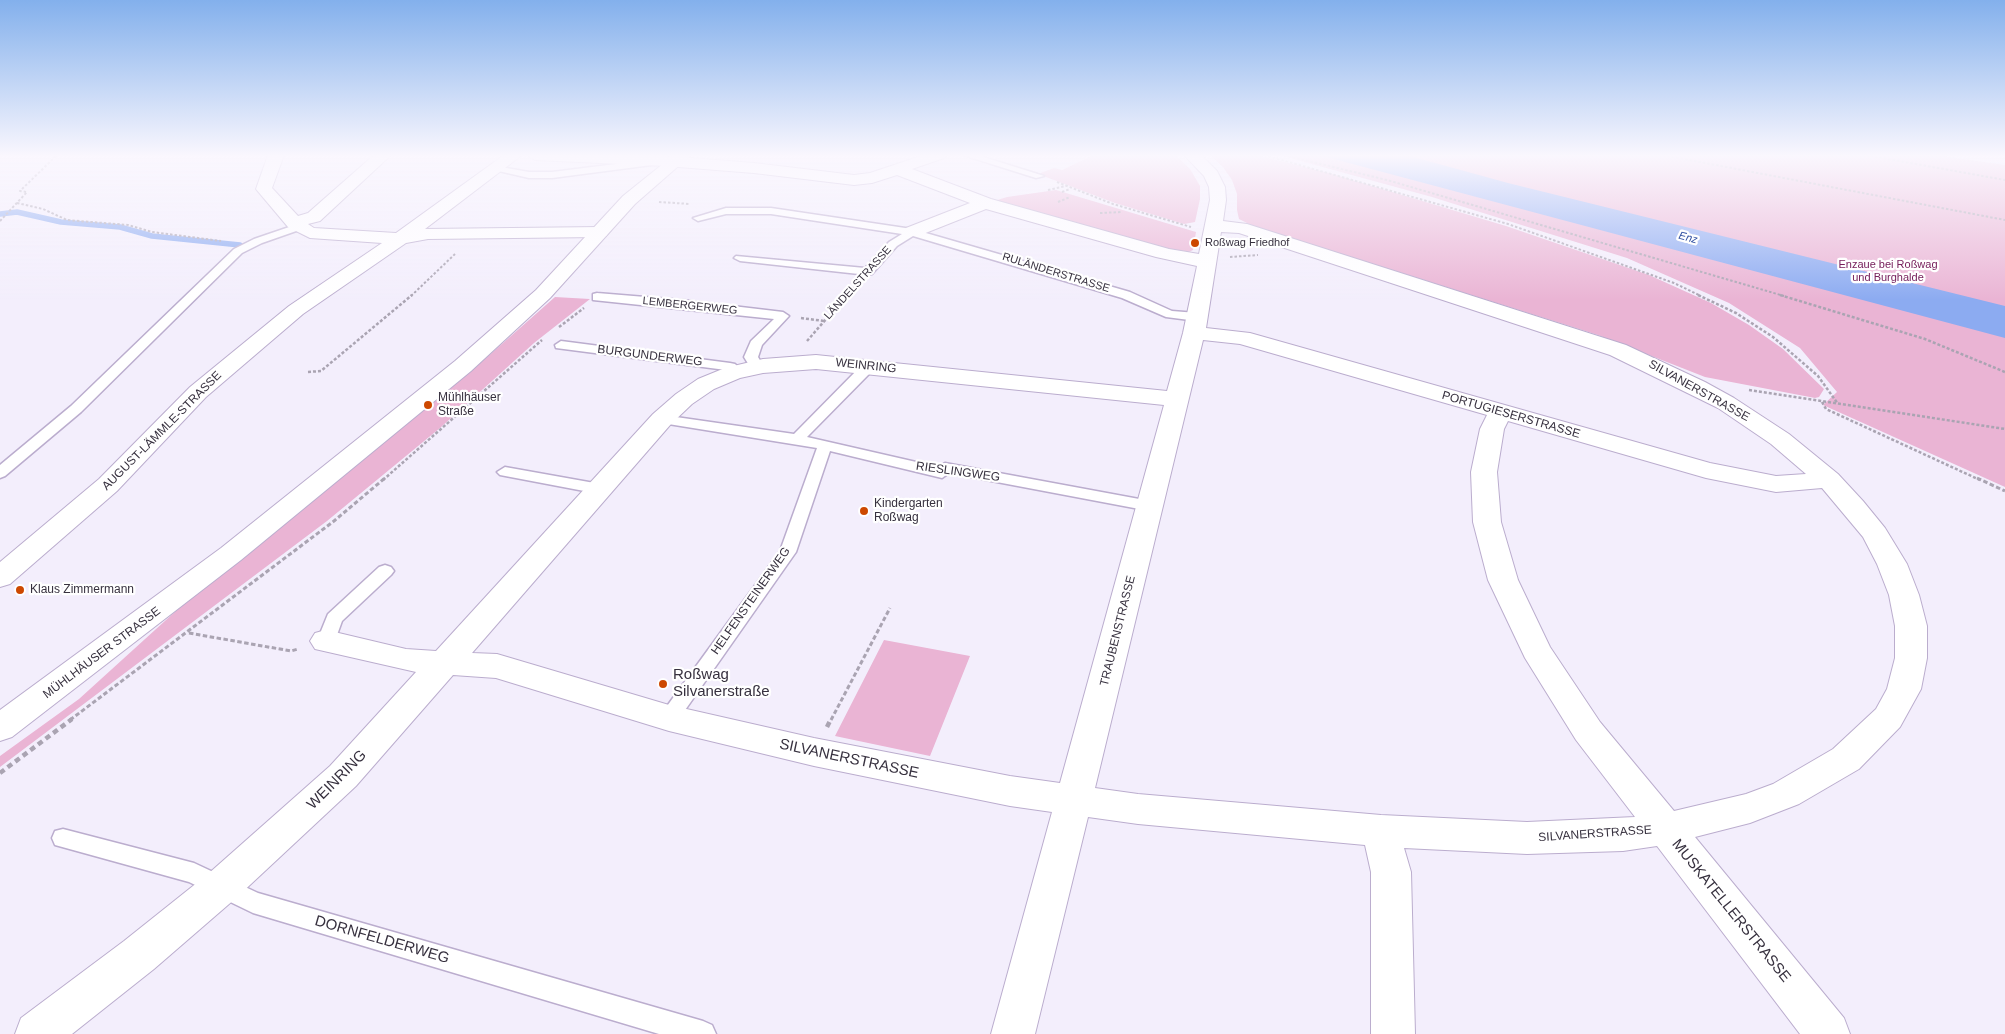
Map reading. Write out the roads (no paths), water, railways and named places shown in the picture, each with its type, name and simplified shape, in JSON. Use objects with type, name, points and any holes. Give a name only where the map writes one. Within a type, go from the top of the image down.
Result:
[{"type":"street","points":[[277,203],[305,232],[324,236],[400,239],[428,234],[600,232]]},
{"type":"street","points":[[296,225],[314,217],[329,203]]},
{"type":"street","name":"AUGUST-LÄMMLE-STRASSE","points":[[0,577],[108,485],[198,392],[220,373],[296,310],[449,203]]},
{"type":"street","name":"MÜHLHÄUSER STRASSE","points":[[0,728],[231,554],[462,366],[543,294],[626,203]]},
{"type":"street","name":"LÄNDELSTRASSE","points":[[912,232],[982,203]]},
{"type":"street","points":[[989,203],[1187,260],[1208,262]]},
{"type":"street","name":"TRAUBENSTRASSE","points":[[1013,1034],[1075,800],[1196,325],[1218,203]]},
{"type":"street","name":"SILVANERSTRASSE","points":[[326,642],[406,660],[497,666],[669,718],[814,752],[1010,791],[1138,809],[1381,830],[1526,838],[1623,835],[1666,829],[1750,808],[1786,794],[1846,760],[1888,718],[1904,688],[1911,658],[1911,626],[1904,595],[1892,564],[1875,534],[1854,506],[1829,480],[1780,439],[1726,403],[1697,387],[1618,350],[1532,320],[1241,228],[1214,228]]},
{"type":"street","name":"PORTUGIESERSTRASSE","points":[[1196,325],[1706,470],[1776,484],[1829,480]]},
{"type":"street","name":"WEINRING","points":[[37,1034],[139,955],[222,886],[343,776],[662,419],[694,391],[746,370],[805,362],[1177,399]]},
{"type":"street","name":"MUSKATELLERSTRASSE","points":[[1500,412],[1487,450],[1484,495],[1493,550],[1503,580],[1536,650],[1588,730],[1828,1034]]},
{"type":"street","points":[[1381,830],[1391,872],[1393,1034]]},
{"type":"lane","name":"RULÄNDERSTRASSE","points":[[698,218],[731,210],[771,211],[912,232],[1126,295],[1196,325]]},
{"type":"lane","points":[[0,472],[76,409],[238,251],[252,243],[296,225]]},
{"type":"lane","name":"LÄNDELSTRASSE","points":[[740,258],[868,272],[893,244],[912,232]]},
{"type":"lane","name":"LEMBERGERWEG","points":[[597,297],[682,304],[783,316],[756,344],[746,370]]},
{"type":"lane","name":"BURGUNDERWEG","points":[[561,345],[730,366],[746,370]]},
{"type":"lane","points":[[797,439],[868,367]]},
{"type":"lane","name":"RIESLINGWEG","points":[[662,419],[797,439],[942,473],[945,468],[1150,506]]},
{"type":"lane","name":"HELFENSTEINERWEG","points":[[669,718],[788,552],[822,452],[827,446]]},
{"type":"lane","points":[[504,472],[600,489]]},
{"type":"lane","points":[[326,642],[334,618],[386,571]]},
{"type":"lane","name":"DORNFELDERWEG","points":[[64,838],[194,873],[253,902],[703,1034]]},
{"type":"water","name":"Enz","points":[[1500,203],[1590,203],[2005,306],[2005,338]]},
{"type":"waterway","points":[[0,214],[17,212],[61,222],[120,227],[152,236],[240,245]]},
{"type":"place","name":"Roßwag Friedhof","points":[[1195,243]]},
{"type":"place","name":"Mühlhäuser Straße","points":[[428,405]]},
{"type":"place","name":"Kindergarten Roßwag","points":[[864,511]]},
{"type":"place","name":"Klaus Zimmermann","points":[[20,590]]},
{"type":"place","name":"Roßwag Silvanerstraße","points":[[663,684]]},
{"type":"park label","name":"Enzaue bei Roßwag und Burghalde","points":[[1888,271]]}]
